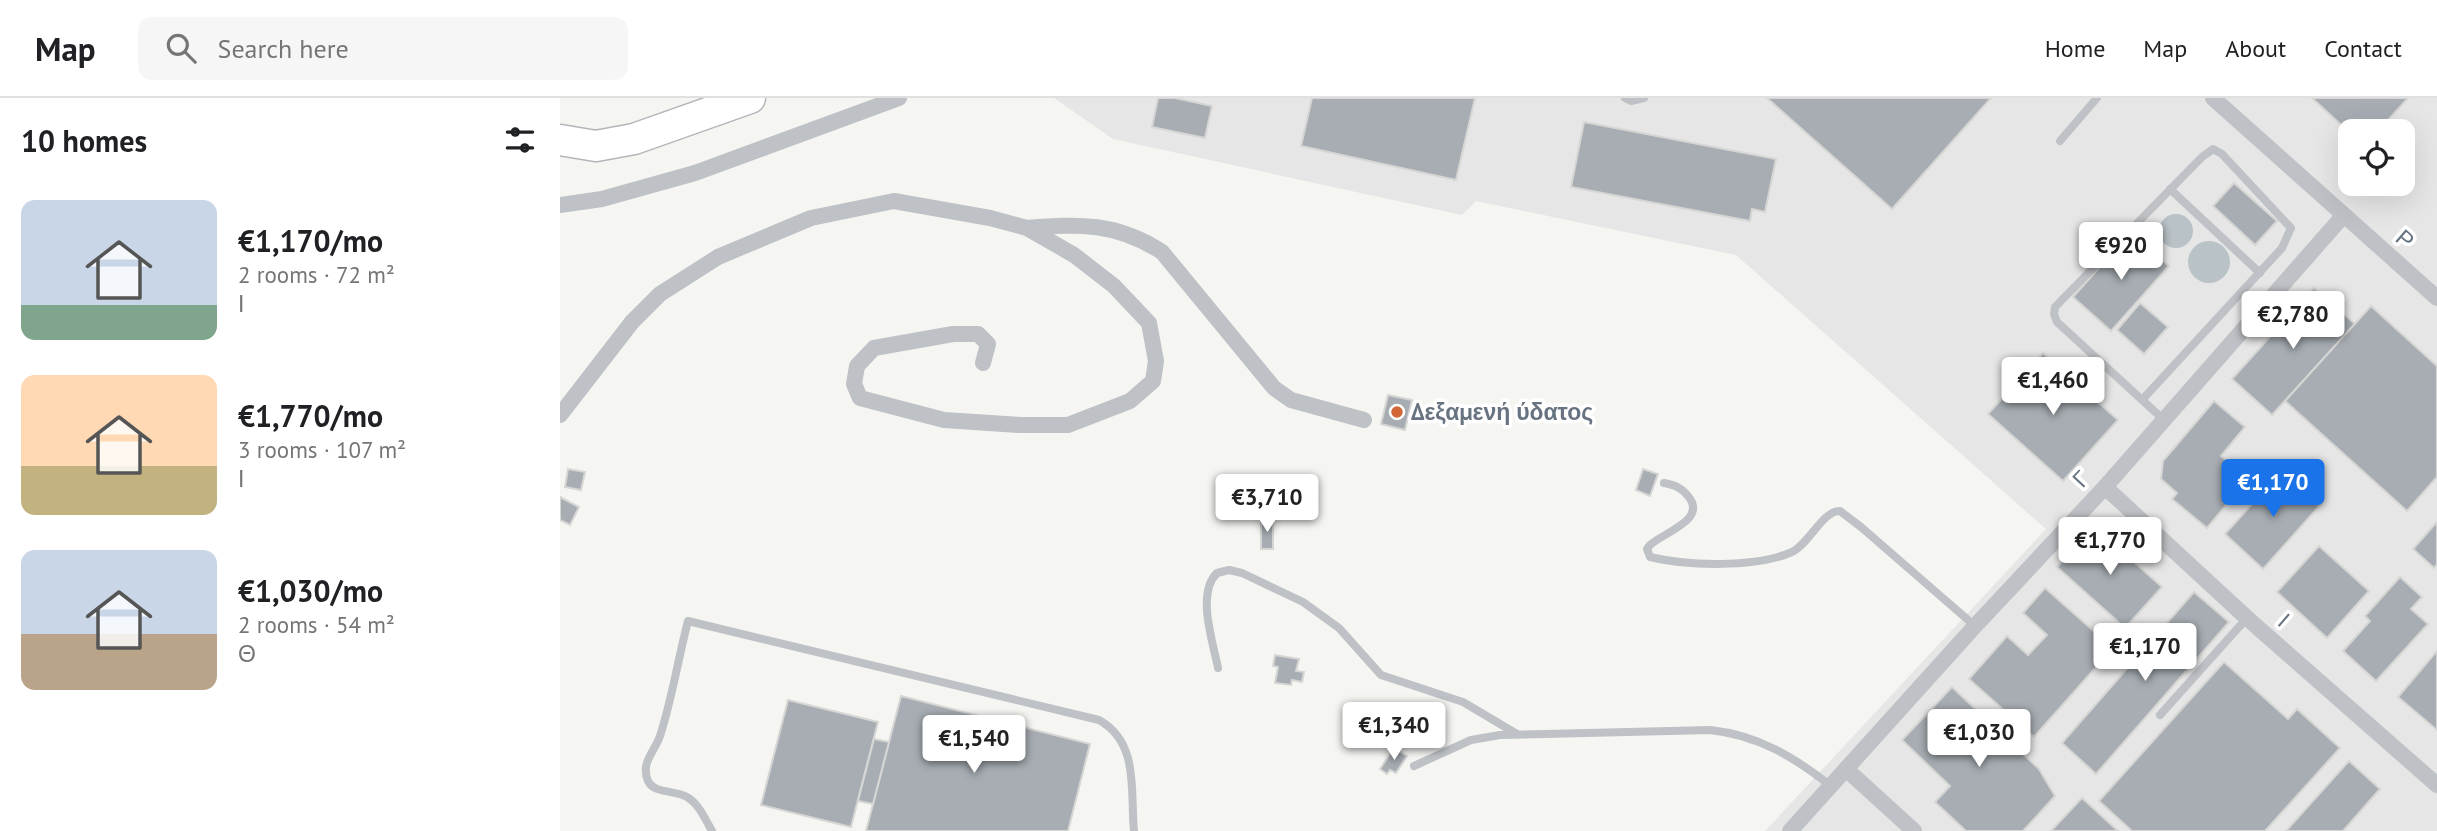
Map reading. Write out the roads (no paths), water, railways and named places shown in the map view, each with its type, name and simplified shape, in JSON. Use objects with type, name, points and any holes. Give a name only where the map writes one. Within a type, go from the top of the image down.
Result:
[{"type":"highway","points":[[560,140],[596,146],[634,139],[750,98]]},
{"type":"street","points":[[560,205],[602,198],[695,173],[899,98]]},
{"type":"street","name":"Ρ","points":[[2213,98],[2437,298]]},
{"type":"street","points":[[560,415],[632,322],[660,294],[718,257],[811,218],[894,201],[990,218],[1027,228],[1074,255],[1114,286],[1149,323],[1156,361],[1153,381],[1130,401],[1068,425],[944,420],[860,398],[854,384],[857,366],[874,348],[953,334],[978,334],[988,344],[983,363]]},
{"type":"street","name":"Γ","points":[[1790,831],[1975,625],[2105,487],[2343,216]]},
{"type":"street","points":[[1027,228],[1077,224],[1116,230],[1143,240],[1162,253],[1274,388],[1291,400],[1364,419]]},
{"type":"street","name":"Ι","points":[[2105,487],[2247,618],[2437,785]]},
{"type":"street","points":[[1846,769],[1914,831]]},
{"type":"lane","points":[[1625,98],[1631,101],[1644,98]]},
{"type":"lane","points":[[2060,141],[2097,98]]},
{"type":"lane","points":[[2142,400],[2282,248],[2291,228],[2222,154],[2213,149],[2206,153],[2055,307],[2057,322],[2063,328],[2142,400],[2164,420]]},
{"type":"lane","points":[[2170,189],[2260,273]]},
{"type":"lane","points":[[1664,483],[1686,493],[1692,501],[1693,509],[1688,521],[1650,545],[1647,549],[1650,557],[1680,562],[1716,563],[1766,560],[1795,551],[1829,513],[1840,511],[1975,625]]},
{"type":"lane","points":[[1218,668],[1206,590],[1217,573],[1235,570],[1303,602],[1321,614],[1339,628],[1381,675],[1464,702],[1517,734]]},
{"type":"lane","points":[[2160,715],[2247,618]]},
{"type":"lane","points":[[712,831],[691,800],[684,795],[655,788],[648,780],[646,772],[647,761],[659,739],[688,621],[1098,720],[1114,732],[1129,762],[1133,785],[1134,831]]},
{"type":"lane","points":[[1414,766],[1471,740],[1488,736],[1698,730],[1729,733],[1777,749],[1800,762],[1831,786]]},
{"type":"place","name":"Δεξαμενή ύδατος","points":[[1397,412]]}]
